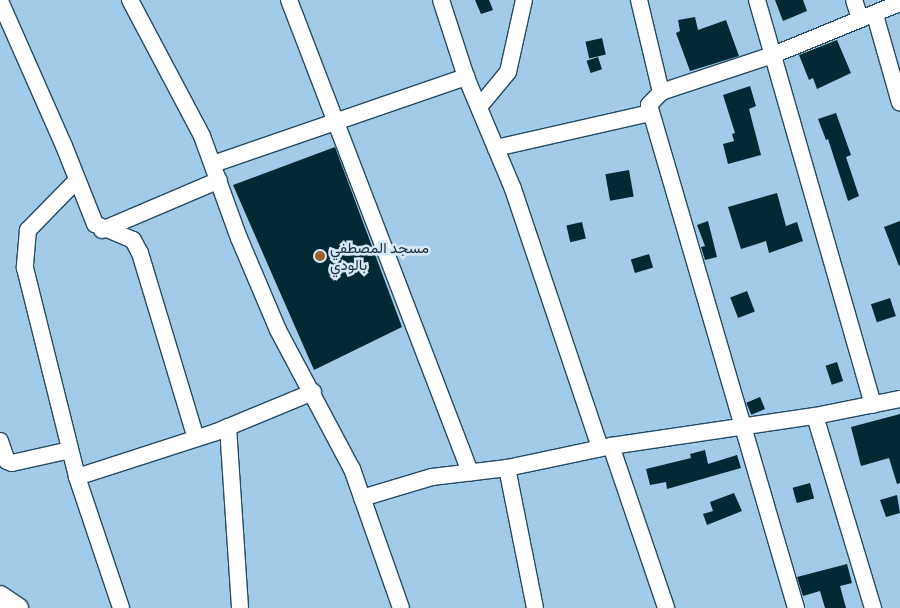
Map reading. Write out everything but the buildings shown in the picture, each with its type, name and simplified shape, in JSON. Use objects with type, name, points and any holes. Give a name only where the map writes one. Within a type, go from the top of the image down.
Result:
[{"type":"street","points":[[130,0],[202,136],[214,164],[239,238],[278,330],[313,392],[352,469],[401,608]]},
{"type":"street","points":[[289,0],[470,472]]},
{"type":"street","points":[[441,0],[466,77],[513,189],[666,608]]},
{"type":"street","points":[[479,107],[508,72],[524,0]]},
{"type":"street","points":[[639,0],[661,92]]},
{"type":"street","points":[[757,0],[873,405]]},
{"type":"street","points":[[854,0],[867,17],[900,103]]},
{"type":"street","points":[[0,1],[94,224],[102,230],[133,240],[140,253],[196,438]]},
{"type":"street","points":[[796,608],[740,428],[649,105],[661,92],[773,55],[900,3]]},
{"type":"street","points":[[214,164],[466,77]]},
{"type":"street","points":[[496,148],[650,113]]},
{"type":"street","points":[[102,230],[219,180]]},
{"type":"street","points":[[76,181],[36,220],[25,238],[25,268],[77,477],[121,608]]},
{"type":"street","points":[[77,477],[228,427],[313,392]]},
{"type":"street","points":[[362,498],[432,477],[507,468],[606,447],[814,416],[900,399]]},
{"type":"street","points":[[814,416],[873,608]]},
{"type":"street","points":[[228,427],[240,608]]},
{"type":"street","points":[[0,441],[6,461],[12,463],[70,450]]},
{"type":"street","points":[[507,468],[535,608]]},
{"type":"street","points":[[0,596],[18,608]]},
{"type":"place","name":"مسجد المصطفي بالودي","points":[[320,256]]}]
